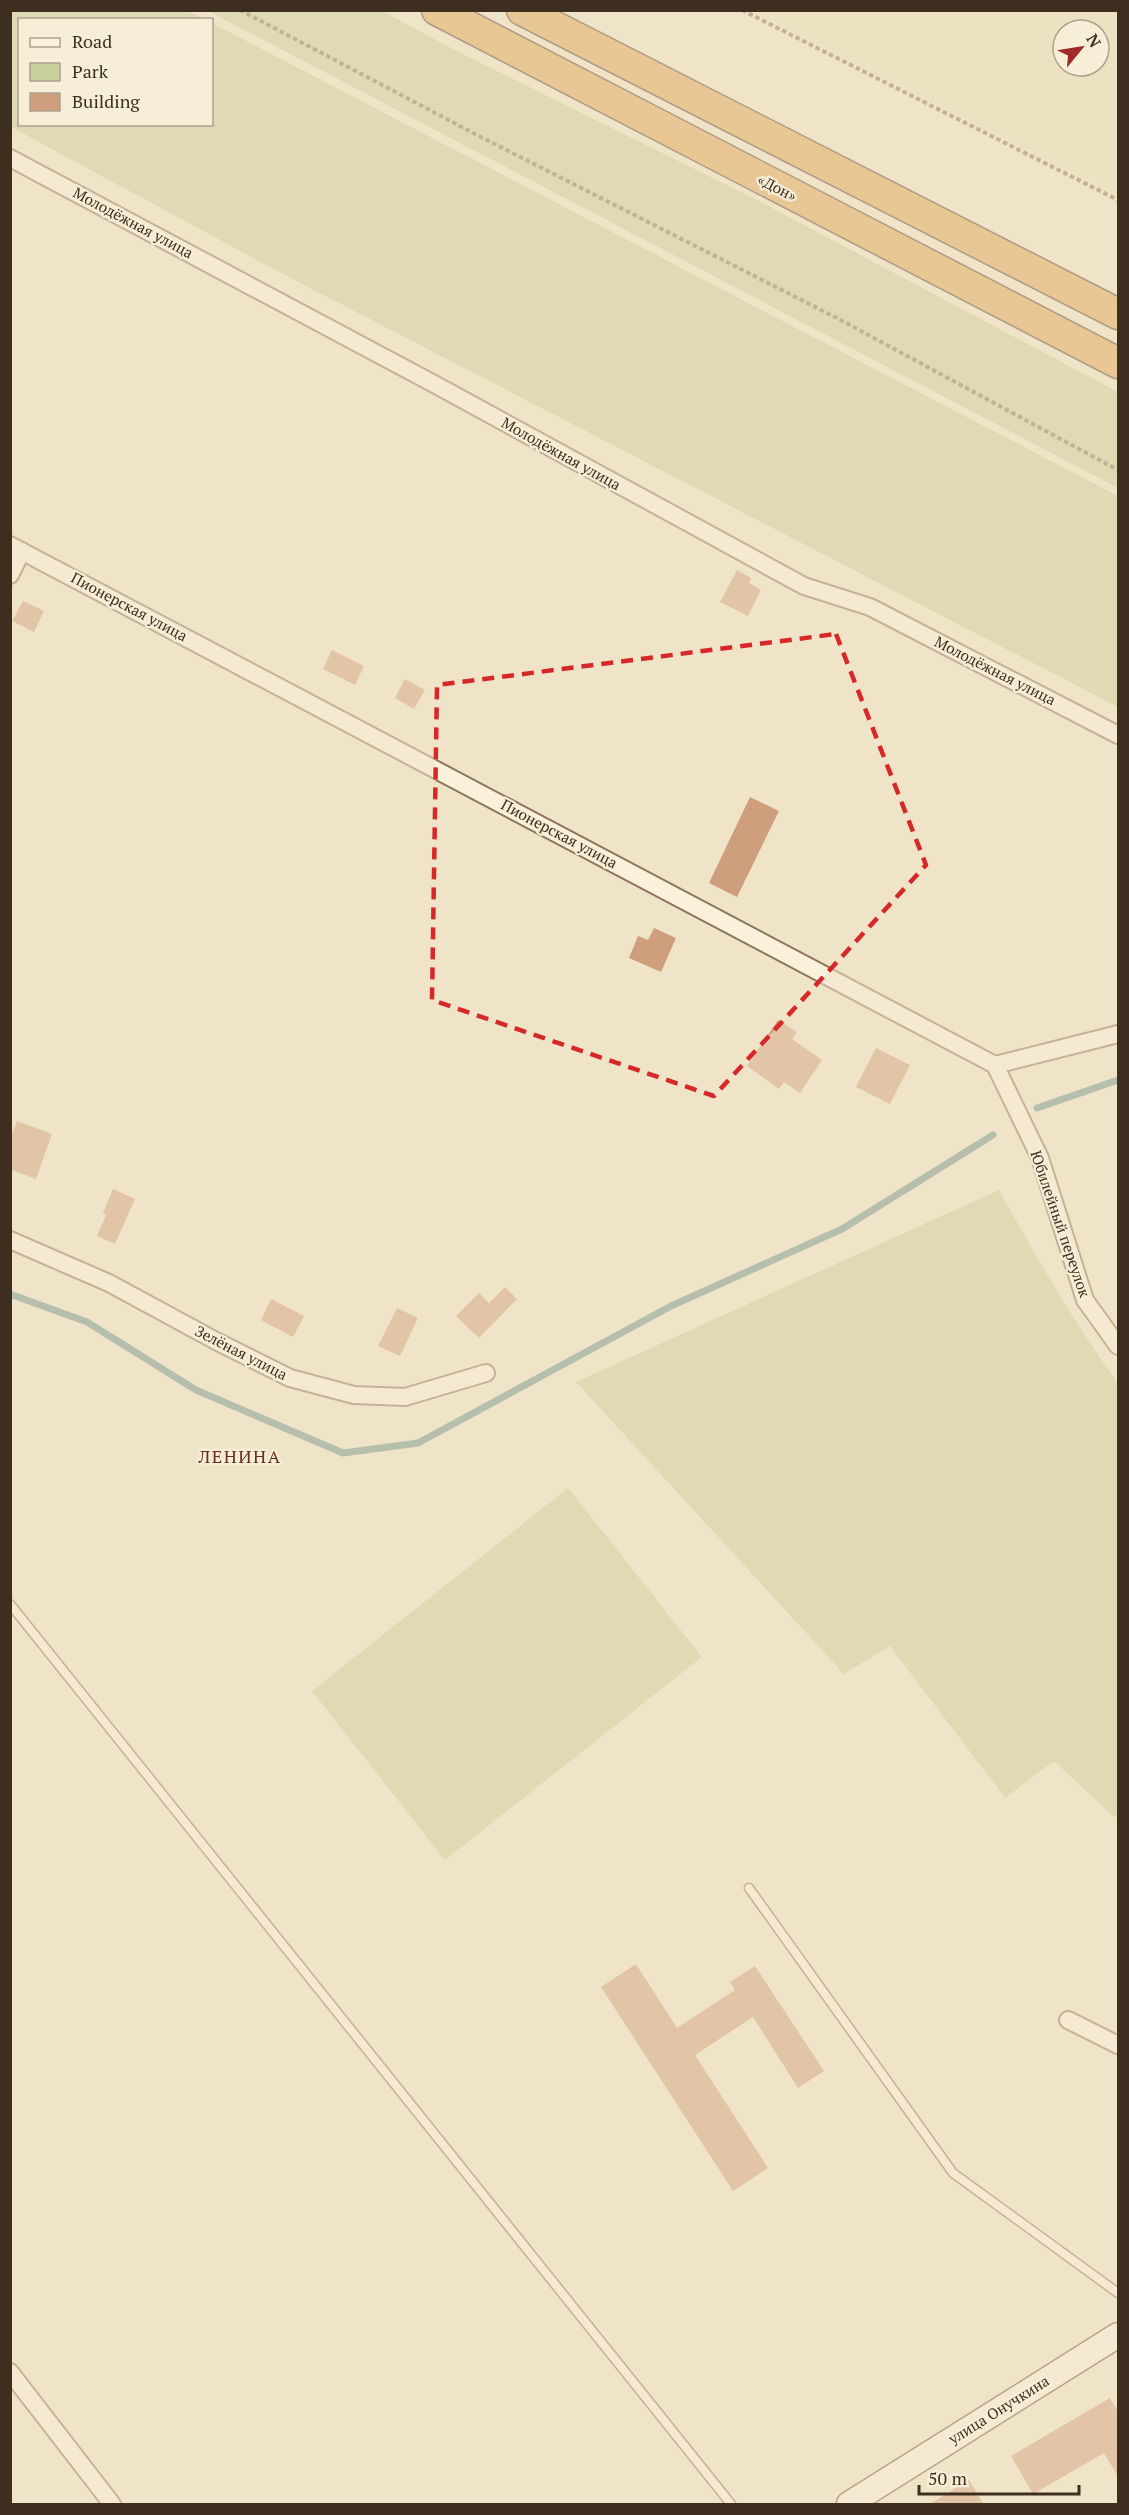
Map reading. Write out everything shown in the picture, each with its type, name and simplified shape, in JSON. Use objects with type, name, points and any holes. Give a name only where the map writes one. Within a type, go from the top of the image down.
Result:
[{"type":"highway","name":"«Дон»","points":[[437,10],[1119,363]]},
{"type":"highway","points":[[522,10],[1119,314]]},
{"type":"street","name":"Молодёжная улица","points":[[10,158],[804,586],[870,607],[1119,735]]},
{"type":"street","points":[[10,575],[16,548]]},
{"type":"street","name":"Пионерская улица","points":[[16,548],[995,1065]]},
{"type":"street","points":[[995,1065],[1119,1034]]},
{"type":"street","name":"Юбилейный переулок","points":[[995,1065],[1040,1158],[1084,1300],[1119,1346]]},
{"type":"street","name":"Зелёная улица","points":[[10,1239],[109,1283],[290,1378],[354,1395],[405,1397],[486,1373]]},
{"type":"street","points":[[1068,2020],[1119,2044]]},
{"type":"street","name":"улица Онучкина","points":[[849,2505],[1119,2335]]},
{"type":"street","points":[[10,2372],[112,2505]]},
{"type":"lane","points":[[10,1604],[731,2505]]},
{"type":"lane","points":[[749,1888],[953,2173],[1119,2293]]},
{"type":"path","points":[[240,10],[479,136],[837,318],[1119,470]]},
{"type":"path","points":[[742,10],[1119,200]]},
{"type":"highlighted area","points":[[836,634],[926,865],[714,1096],[432,1000],[437,685]]},
{"type":"shaded area","points":[[752,11],[1118,11],[1118,197]]},
{"type":"green space","points":[[11,11],[187,11],[202,18],[18,18],[18,126],[213,126],[213,24],[1118,496],[1118,707],[281,273],[11,127]]},
{"type":"green space","points":[[208,11],[382,11],[455,50],[759,201],[1118,392],[1118,488]]},
{"type":"green space","points":[[999,1190],[1070,1313],[1118,1383],[1118,1812],[1115,1818],[1054,1761],[1005,1798],[890,1646],[844,1674],[576,1382]]},
{"type":"green space","points":[[568,1488],[702,1657],[445,1860],[312,1691]]},
{"type":"building","points":[[737,570],[751,578],[749,583],[761,590],[748,616],[720,602]]},
{"type":"building","points":[[23,601],[44,611],[34,632],[12,621]]},
{"type":"building","points":[[332,650],[364,666],[355,685],[323,669]]},
{"type":"building","points":[[405,679],[425,690],[414,709],[395,698]]},
{"type":"building","points":[[750,797],[779,811],[737,897],[709,883]]},
{"type":"building","points":[[654,928],[676,938],[661,972],[629,958],[638,936],[648,940]]},
{"type":"building","points":[[778,1020],[797,1032],[792,1039],[822,1060],[800,1093],[784,1082],[779,1089],[747,1066]]},
{"type":"building","points":[[876,1048],[910,1065],[890,1104],[856,1087]]},
{"type":"building","points":[[17,1121],[52,1134],[36,1179],[10,1169],[10,1138]]},
{"type":"building","points":[[113,1189],[135,1199],[115,1244],[97,1236]]},
{"type":"building","points":[[505,1287],[517,1299],[479,1338],[456,1316],[479,1293],[489,1303]]},
{"type":"building","points":[[271,1299],[304,1316],[293,1337],[261,1320]]},
{"type":"building","points":[[397,1308],[418,1318],[400,1356],[378,1346]]},
{"type":"building","points":[[636,1964],[677,2028],[735,1990],[730,1982],[755,1966],[824,2071],[798,2088],[753,2017],[695,2055],[768,2168],[733,2191],[601,1987]]},
{"type":"building","points":[[1110,2398],[1119,2413],[1119,2478],[1104,2453],[1033,2494],[1011,2456]]},
{"type":"building","points":[[969,2480],[984,2505],[928,2505]]},
{"type":"waterway","points":[[1037,1108],[1118,1080]]},
{"type":"waterway","points":[[10,1294],[87,1322],[196,1390],[343,1453],[418,1443],[671,1306],[842,1229],[993,1135]]},
{"type":"district","name":"ЛЕНИНА","points":[[240,1457]]}]
